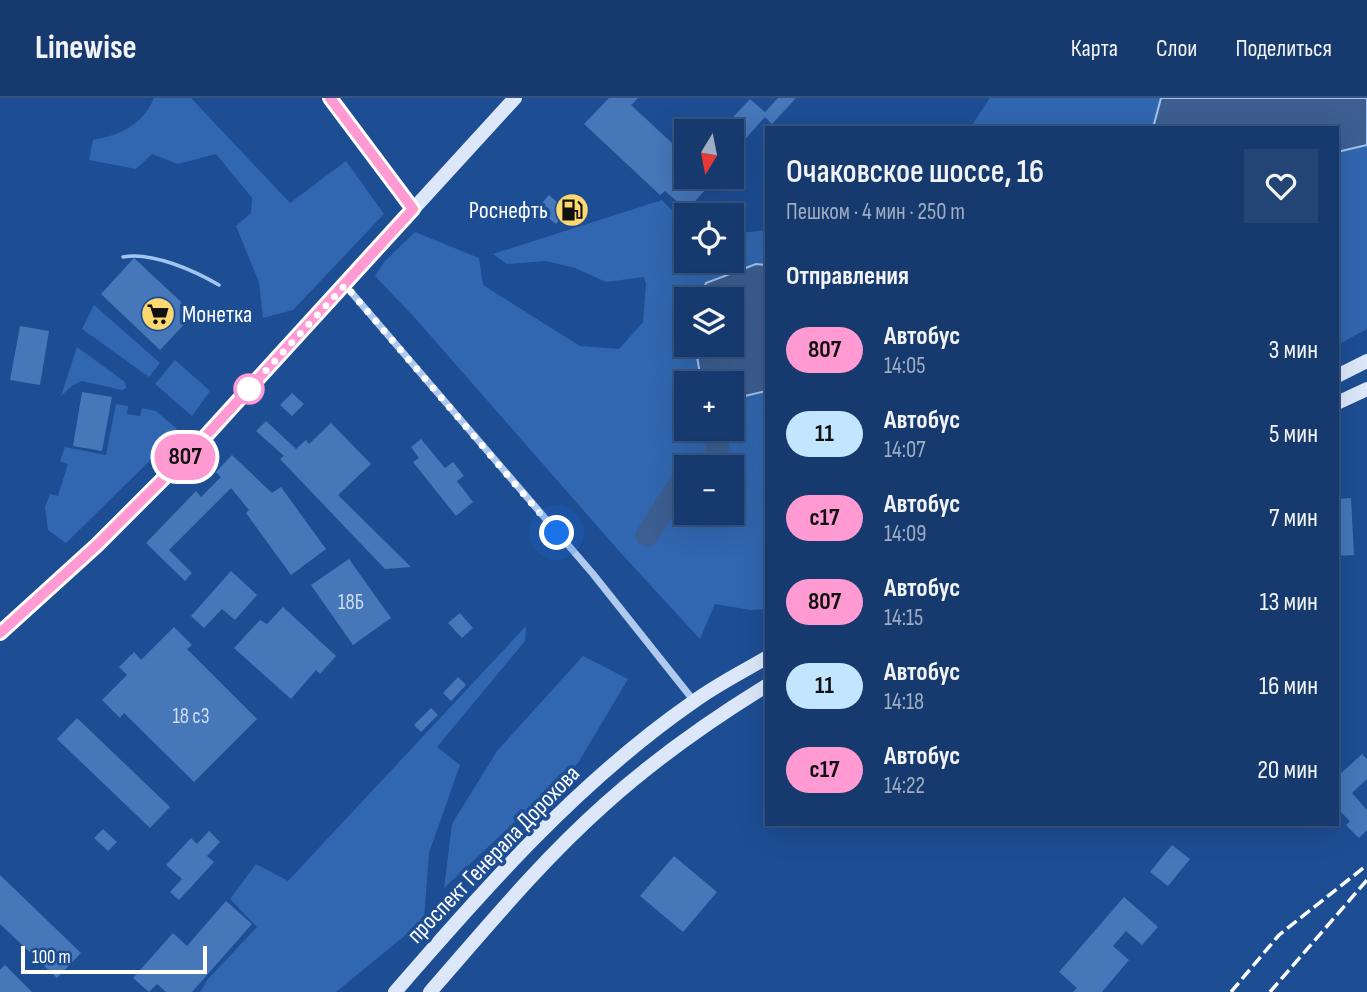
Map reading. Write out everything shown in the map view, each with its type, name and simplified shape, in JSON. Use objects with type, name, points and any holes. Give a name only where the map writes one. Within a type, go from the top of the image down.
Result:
[{"type":"main road","points":[[0,633],[97,545],[203,439],[515,98]]},
{"type":"main road","points":[[1339,375],[1367,361]]},
{"type":"main road","points":[[1339,402],[1367,389]]},
{"type":"main road","name":"проспект Генерала Дорохова","points":[[395,992],[532,838],[589,783],[694,701],[765,659]]},
{"type":"main road","name":"проспект Генерала Дорохова","points":[[430,992],[555,852],[604,805],[710,721],[765,687]]},
{"type":"street","points":[[330,98],[413,209]]},
{"type":"street","points":[[345,285],[593,575],[694,701]]},
{"type":"shaded area","points":[[154,98],[191,98],[290,203],[346,161],[384,214],[293,310],[263,318],[259,282],[236,226],[251,213],[252,198],[216,154],[178,164],[152,154],[136,169],[89,160],[93,140],[130,127],[144,115]]},
{"type":"shaded area","points":[[990,98],[1161,98],[1154,126],[971,126]]},
{"type":"shaded area","points":[[1161,98],[1367,98],[1367,145],[1339,152],[1339,126],[1154,126]]},
{"type":"shaded area","points":[[1367,145],[1367,329],[1339,344],[1339,152]]},
{"type":"shaded area","points":[[662,200],[674,212],[674,273],[732,273],[706,283],[704,287],[674,287],[674,357],[697,357],[699,371],[674,371],[674,441],[744,441],[744,396],[765,391],[765,609],[751,610],[715,604],[700,639],[375,276],[384,262],[415,232],[479,258],[483,285],[580,346],[619,349],[643,322],[646,284],[644,277],[606,282],[575,268],[546,261],[507,264],[493,254]]},
{"type":"shaded area","points":[[765,230],[765,265],[756,264],[744,269],[744,233]]},
{"type":"shaded area","points":[[756,264],[765,265],[765,391],[744,396],[744,371],[699,371],[697,357],[744,357],[744,287],[704,287],[706,283],[732,273],[744,273],[744,269]]},
{"type":"shaded area","points":[[94,305],[160,363],[149,377],[82,329]]},
{"type":"shaded area","points":[[77,347],[125,382],[126,388],[122,390],[82,381],[61,396]]},
{"type":"shaded area","points":[[175,360],[210,391],[192,416],[155,384]]},
{"type":"shaded area","points":[[116,404],[128,406],[127,414],[140,416],[142,408],[156,411],[177,429],[175,436],[66,543],[48,530],[45,507],[50,494],[58,496],[68,464],[60,461],[65,447],[106,455]]},
{"type":"shaded area","points":[[526,626],[525,641],[437,747],[460,765],[429,853],[424,920],[336,992],[200,992],[208,979],[257,927],[230,899],[256,864],[288,881]]},
{"type":"shaded area","points":[[583,656],[628,679],[578,763],[444,888],[452,824],[497,751]]},
{"type":"building","points":[[609,98],[638,98],[631,105],[674,145],[674,189],[706,189],[693,203],[679,203],[665,191],[660,195],[584,124]]},
{"type":"building","points":[[778,98],[796,98],[772,124],[765,117],[744,141],[744,119],[731,119],[750,99],[765,112]]},
{"type":"building","points":[[549,195],[564,208],[573,197],[588,210],[576,225],[564,215],[556,224],[537,209]]},
{"type":"building","points":[[134,258],[194,314],[160,350],[101,294]]},
{"type":"building","points":[[20,326],[49,331],[40,385],[10,380]]},
{"type":"building","points":[[82,392],[112,397],[102,451],[73,446]]},
{"type":"building","points":[[292,393],[304,404],[292,416],[280,405]]},
{"type":"building","points":[[266,421],[296,449],[306,440],[309,444],[331,423],[371,464],[338,495],[411,567],[385,569],[280,459],[284,456],[256,431]]},
{"type":"building","points":[[421,439],[445,468],[453,462],[464,476],[457,481],[473,502],[456,516],[413,462],[419,458],[411,447]]},
{"type":"building","points":[[232,455],[272,493],[281,487],[326,549],[291,575],[246,513],[249,510],[231,488],[169,550],[192,573],[185,581],[146,543],[196,491],[201,497],[221,477],[216,472]]},
{"type":"building","points":[[1351,498],[1354,555],[1339,556],[1339,499]]},
{"type":"building","points":[[349,559],[391,618],[353,645],[311,585]]},
{"type":"building","points":[[231,571],[257,595],[235,620],[222,609],[204,628],[191,616]]},
{"type":"building","points":[[283,607],[336,656],[320,674],[316,670],[291,699],[234,648],[260,620],[267,624]]},
{"type":"building","points":[[460,613],[473,628],[462,638],[448,623]]},
{"type":"building","points":[[174,627],[192,645],[187,649],[257,719],[194,782],[124,713],[120,718],[102,700],[127,675],[119,667],[134,652],[141,660]]},
{"type":"building","points":[[458,677],[466,685],[451,701],[443,693]]},
{"type":"building","points":[[431,708],[438,715],[421,732],[414,725]]},
{"type":"building","points":[[77,718],[170,807],[150,828],[57,739]]},
{"type":"building","points":[[1362,754],[1367,759],[1367,779],[1352,793],[1367,810],[1367,830],[1359,838],[1346,825],[1350,821],[1339,810],[1339,775]]},
{"type":"building","points":[[103,829],[117,842],[108,851],[94,838]]},
{"type":"building","points":[[209,831],[220,842],[207,856],[214,862],[179,900],[170,892],[182,879],[166,865],[191,838],[197,844]]},
{"type":"building","points":[[1172,845],[1190,859],[1168,886],[1150,872]]},
{"type":"building","points":[[674,856],[717,892],[683,932],[640,896]]},
{"type":"building","points":[[0,875],[81,953],[57,978],[0,924]]},
{"type":"building","points":[[1124,897],[1158,927],[1142,945],[1126,931],[1113,946],[1129,960],[1102,992],[1073,992],[1077,988],[1059,972]]},
{"type":"building","points":[[226,901],[252,924],[192,992],[166,992],[157,984],[149,992],[133,978],[173,933],[187,946]]},
{"type":"building","points":[[5,965],[32,992],[0,992],[0,970]]},
{"type":"waterway","points":[[123,257],[159,260],[185,268],[219,285]]},
{"type":"waterway","points":[[717,455],[718,441]]},
{"type":"waterway","points":[[647,535],[674,493]]},
{"type":"railway","points":[[1231,992],[1279,935],[1367,865]]},
{"type":"railway","points":[[1270,992],[1367,880]]},
{"type":"bus line","name":"807","points":[[0,633],[97,545],[203,439],[413,209],[330,98]]},
{"type":"place","name":"Роснефть","points":[[572,210]]},
{"type":"place","name":"Монетка","points":[[158,314]]},
{"type":"route","points":[[249,389],[345,285],[557,533]]}]
